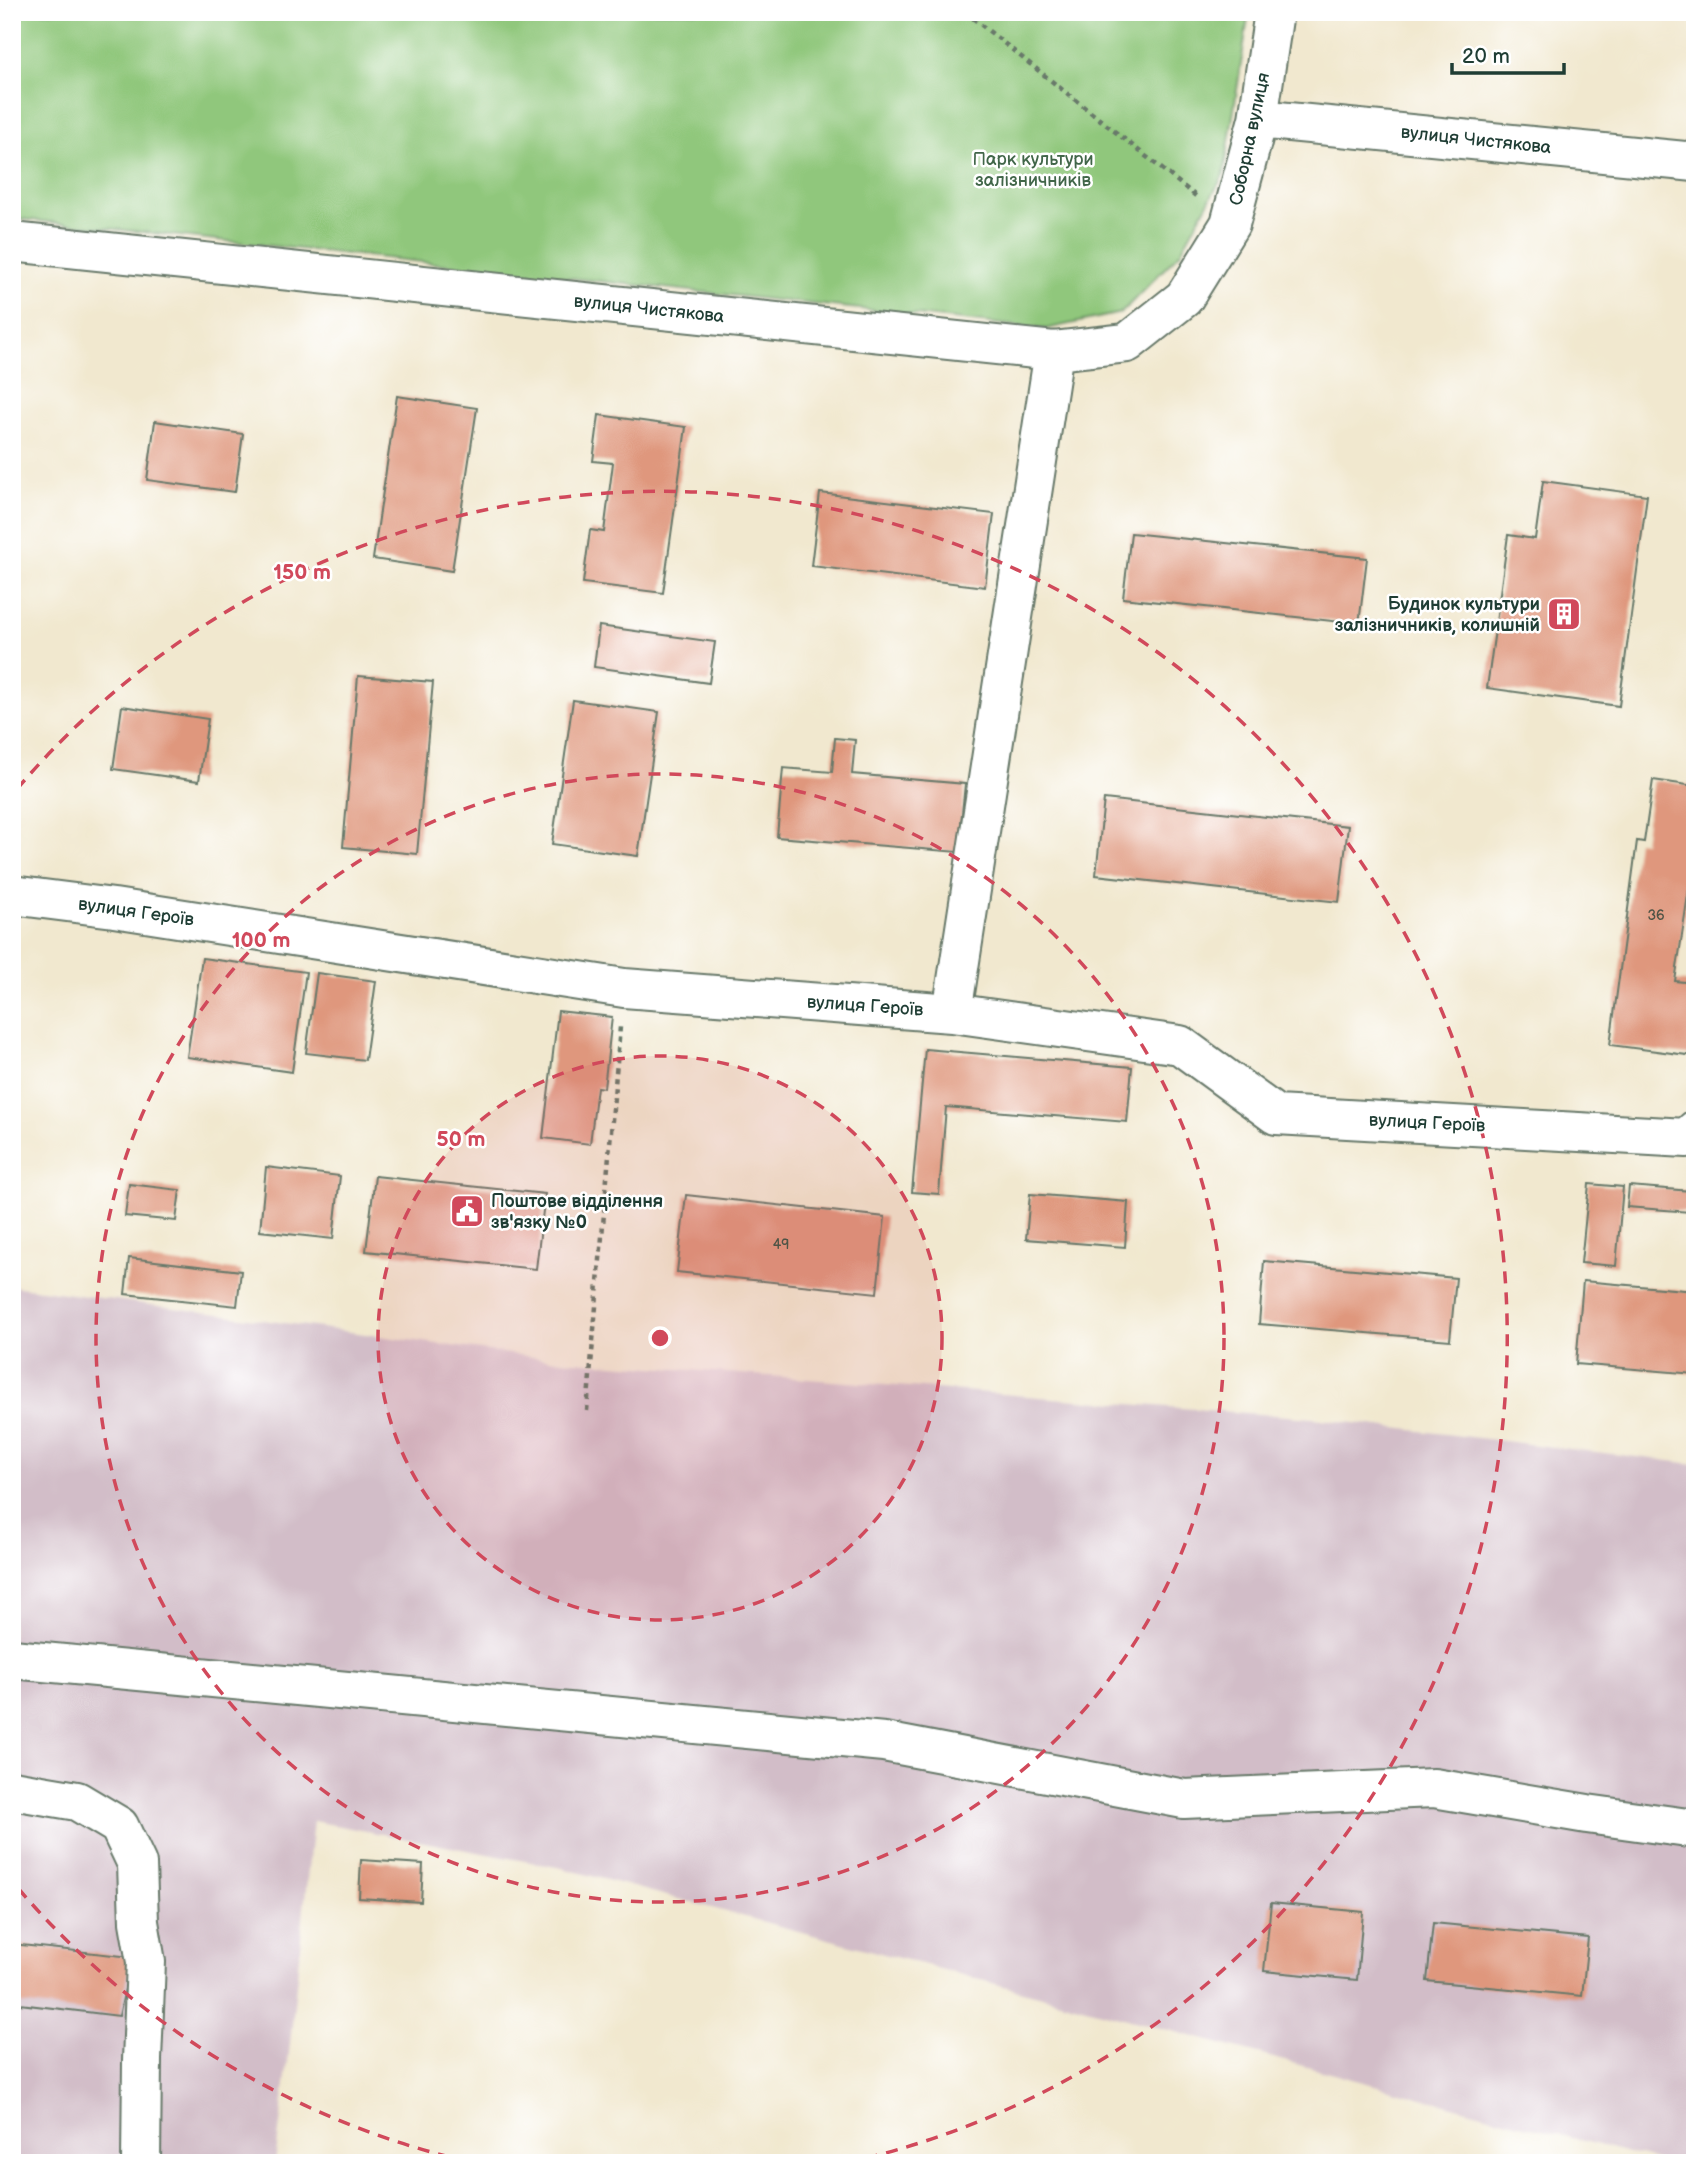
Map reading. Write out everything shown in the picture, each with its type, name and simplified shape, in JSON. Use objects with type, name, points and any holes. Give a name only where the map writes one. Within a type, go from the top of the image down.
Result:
[{"type":"street","name":"Соборна вулиця","points":[[1230,224],[1258,119],[1274,12]]},
{"type":"street","name":"вулиця Чистякова","points":[[1258,119],[1695,162]]},
{"type":"street","name":"вулиця Чистякова","points":[[12,242],[1054,351],[1127,343],[1184,298],[1230,224]]},
{"type":"street","points":[[952,1013],[1054,351]]},
{"type":"street","name":"вулиця Героїв","points":[[12,895],[114,908],[624,988],[952,1013],[1181,1045],[1276,1115],[1687,1138],[1695,1130]]},
{"type":"street","points":[[12,1659],[884,1742],[1184,1799],[1434,1788],[1587,1815],[1695,1829]]},
{"type":"street","points":[[12,1790],[77,1801],[119,1826],[136,1864],[139,1922],[145,1962],[141,2163]]},
{"type":"path","points":[[965,12],[1230,224]]},
{"type":"path","points":[[587,1411],[624,988]]},
{"type":"shaded area","points":[[12,1286],[548,1359],[1312,1418],[1695,1464],[1695,2163],[1666,2163],[562,1868],[313,1821],[275,2163],[12,2163]]},
{"type":"green space","name":"Парк культури залізничників","points":[[12,12],[1249,12],[1224,174],[1180,253],[1121,313],[1046,329],[12,218]]},
{"type":"building","points":[[397,396],[477,408],[452,571],[373,559]]},
{"type":"building","points":[[599,415],[686,427],[663,593],[583,583],[590,530],[604,532],[613,463],[593,461]]},
{"type":"building","points":[[155,421],[243,434],[235,492],[147,480]]},
{"type":"building","name":"Будинок культури залізничників, колишній","points":[[1543,481],[1647,495],[1619,706],[1487,688],[1508,535],[1535,539]]},
{"type":"building","points":[[820,493],[994,514],[985,587],[811,566]]},
{"type":"building","points":[[1131,533],[1367,558],[1359,624],[1123,598]]},
{"type":"building","points":[[599,626],[715,642],[709,683],[594,667]]},
{"type":"building","points":[[358,676],[433,682],[417,854],[343,847]]},
{"type":"building","points":[[573,700],[659,712],[638,856],[552,844]]},
{"type":"building","points":[[122,706],[208,719],[199,781],[113,769]]},
{"type":"building","points":[[835,738],[855,740],[852,774],[965,784],[958,852],[777,837],[783,768],[832,772]]},
{"type":"building","points":[[1653,780],[1695,786],[1695,849],[1675,981],[1695,983],[1695,1056],[1610,1045],[1637,841],[1644,842]]},
{"type":"building","points":[[1104,799],[1348,826],[1339,902],[1096,875]]},
{"type":"building","points":[[202,958],[306,972],[292,1072],[187,1057]]},
{"type":"building","points":[[317,973],[376,981],[365,1060],[306,1053]]},
{"type":"building","points":[[558,1011],[612,1017],[604,1088],[597,1087],[590,1144],[543,1138]]},
{"type":"building","points":[[925,1049],[1132,1067],[1127,1122],[946,1107],[939,1194],[912,1192]]},
{"type":"building","points":[[266,1167],[340,1176],[333,1239],[260,1231]]},
{"type":"building","points":[[375,1176],[545,1194],[536,1269],[366,1251]]},
{"type":"building","points":[[129,1184],[180,1190],[176,1221],[125,1216]]},
{"type":"building","points":[[1589,1184],[1623,1187],[1616,1266],[1581,1263]]},
{"type":"building","points":[[1629,1186],[1691,1191],[1690,1212],[1627,1207]]},
{"type":"building","points":[[1030,1194],[1128,1202],[1125,1247],[1026,1239]]},
{"type":"building","points":[[686,1195],[885,1217],[877,1293],[677,1272]]},
{"type":"building","points":[[129,1258],[241,1271],[237,1306],[125,1294]]},
{"type":"building","points":[[1264,1261],[1456,1278],[1450,1340],[1259,1324]]},
{"type":"building","points":[[1583,1281],[1695,1291],[1695,1374],[1576,1364]]},
{"type":"building","points":[[361,1860],[423,1864],[421,1902],[359,1898]]},
{"type":"building","points":[[1271,1903],[1363,1912],[1357,1980],[1264,1971]]},
{"type":"building","points":[[1433,1923],[1588,1938],[1582,1996],[1427,1981]]},
{"type":"building","points":[[12,1944],[132,1957],[119,2016],[12,2003]]},
{"type":"place","name":"Будинок культури залізничників, колишній","points":[[1564,614]]},
{"type":"place","name":"Поштове відділення зв'язку №0","points":[[467,1211]]}]
